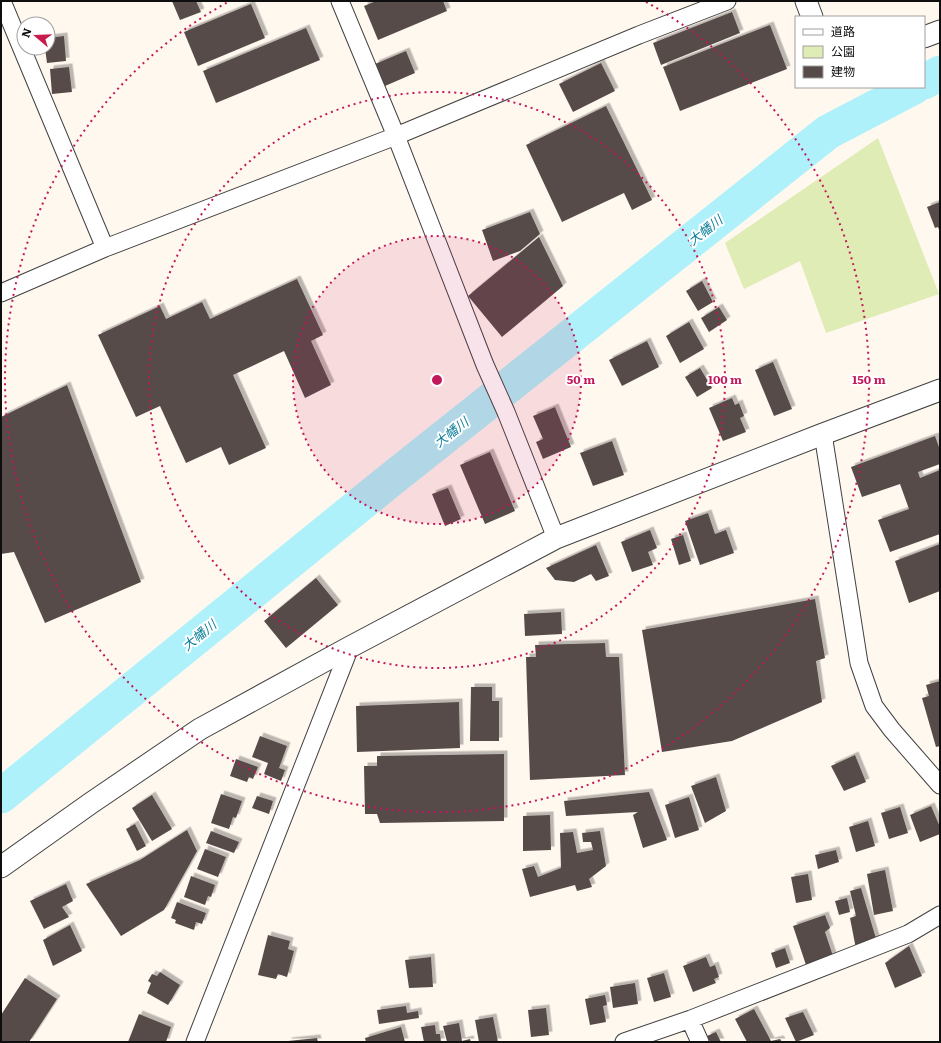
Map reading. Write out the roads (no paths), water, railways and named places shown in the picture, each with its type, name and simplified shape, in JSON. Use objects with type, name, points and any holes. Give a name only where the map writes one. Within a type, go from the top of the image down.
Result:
[{"type":"street","points":[[2,1],[104,248]]},
{"type":"street","points":[[340,1],[396,136],[485,365],[506,412],[556,538]]},
{"type":"street","points":[[1,293],[104,248],[396,136],[632,38],[727,1]]},
{"type":"street","points":[[806,1],[812,16]]},
{"type":"street","points":[[925,38],[940,30]]},
{"type":"street","points":[[1,867],[91,803],[200,729],[350,647],[556,538],[940,390]]},
{"type":"street","points":[[823,434],[859,663],[874,706],[892,730],[940,785]]},
{"type":"street","points":[[195,1042],[350,647]]},
{"type":"street","points":[[624,1042],[690,1020],[908,934],[940,915]]},
{"type":"street","points":[[690,1020],[700,1042]]},
{"type":"waterway","name":"大幡川","points":[[925,81],[940,73]]},
{"type":"waterway","name":"大幡川","points":[[1,796],[389,481],[828,132],[912,88]]}]
